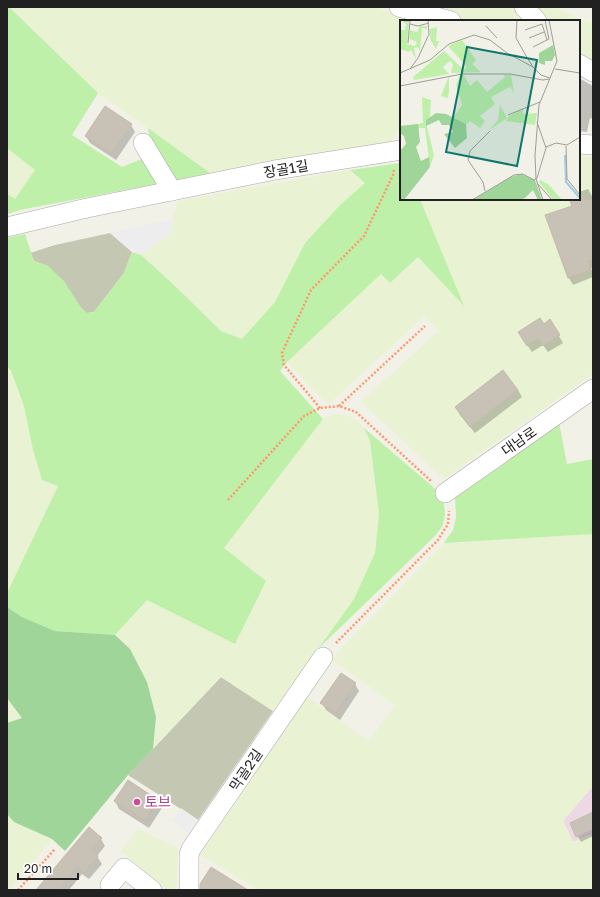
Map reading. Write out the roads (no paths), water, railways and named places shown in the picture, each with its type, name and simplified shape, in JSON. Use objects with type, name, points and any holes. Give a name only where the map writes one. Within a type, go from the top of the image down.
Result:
[{"type":"street","points":[[399,7],[447,20]]},
{"type":"street","points":[[524,7],[536,20]]},
{"type":"street","points":[[580,65],[593,72]]},
{"type":"street","points":[[143,143],[172,191]]},
{"type":"street","points":[[580,144],[593,145]]},
{"type":"street","name":"장골1길","points":[[7,227],[86,208],[275,170],[399,151]]},
{"type":"street","name":"대남로","points":[[445,493],[593,389]]},
{"type":"street","name":"막골2길","points":[[189,890],[189,855],[191,849],[323,656]]},
{"type":"street","points":[[110,885],[124,868],[152,890]]},
{"type":"place","name":"토브","points":[[137,802]]}]
